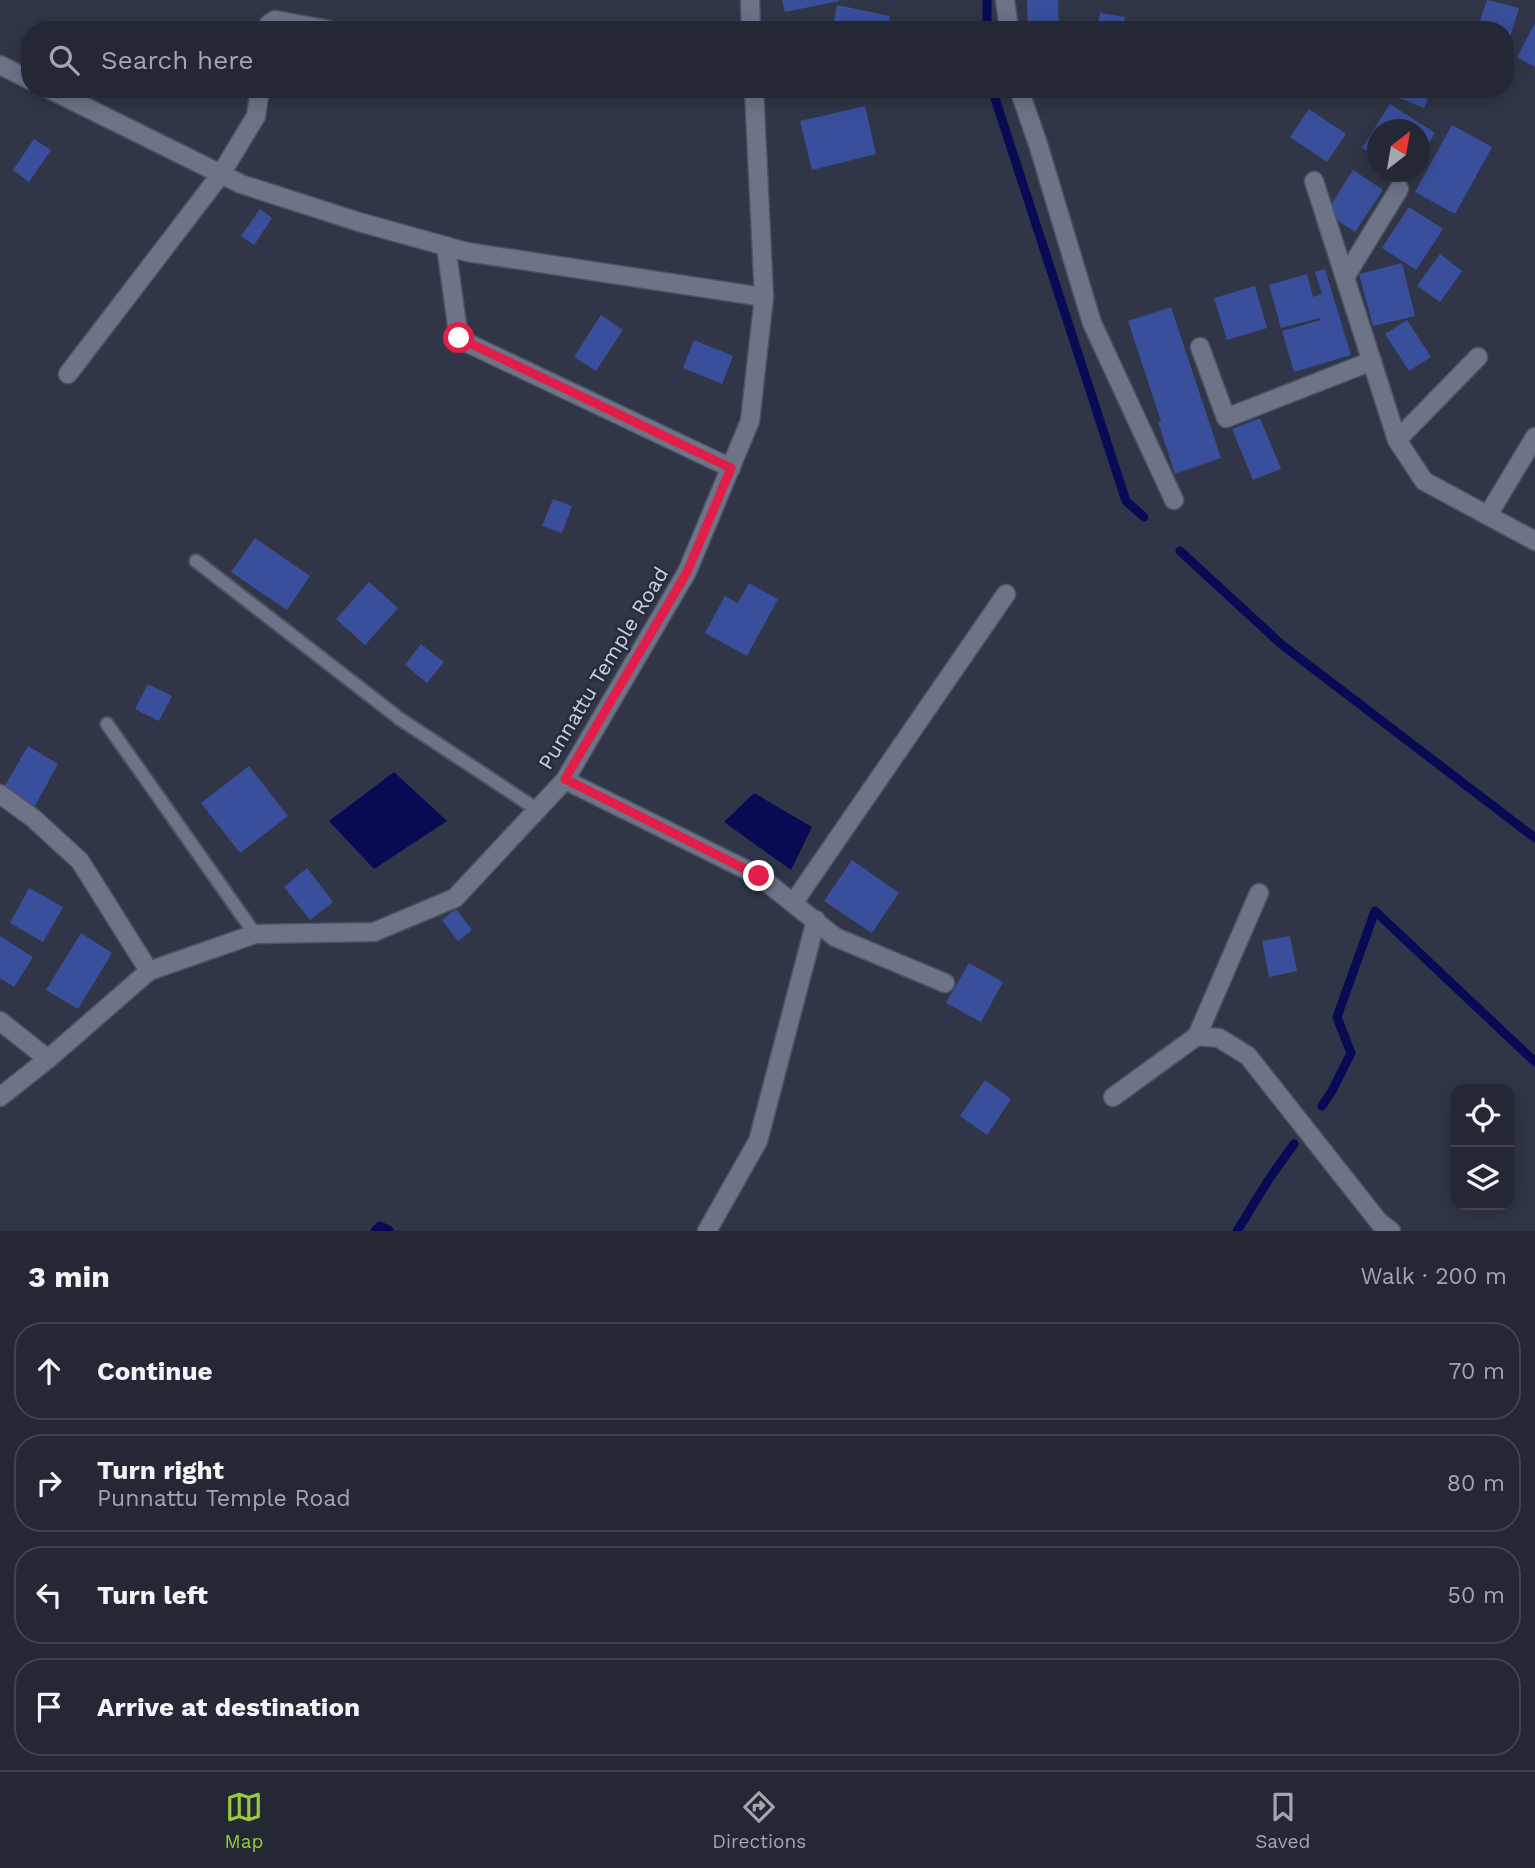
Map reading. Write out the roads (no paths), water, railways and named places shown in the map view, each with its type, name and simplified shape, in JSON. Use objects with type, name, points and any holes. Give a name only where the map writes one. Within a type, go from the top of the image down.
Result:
[{"type":"street","points":[[751,0],[751,21]]},
{"type":"street","points":[[1005,0],[1008,21]]},
{"type":"street","points":[[0,65],[21,76]]},
{"type":"street","points":[[67,98],[242,184],[359,222],[480,254],[764,297]]},
{"type":"street","points":[[68,374],[221,174],[256,116],[259,98]]},
{"type":"street","name":"Punnattu Temple Road","points":[[0,1097],[149,971],[256,934],[374,932],[455,898],[565,779],[687,572],[750,421],[764,297],[754,98]]},
{"type":"street","points":[[1022,98],[1092,323],[1174,500]]},
{"type":"street","points":[[1314,181],[1398,440],[1424,481],[1535,541]]},
{"type":"street","points":[[1345,277],[1399,189]]},
{"type":"street","points":[[446,246],[459,338],[731,468]]},
{"type":"street","points":[[1199,347],[1226,418],[1372,361]]},
{"type":"street","points":[[1398,440],[1478,357]]},
{"type":"street","points":[[1488,515],[1535,437]]},
{"type":"street","points":[[794,902],[1006,594]]},
{"type":"street","points":[[565,779],[759,876],[835,937],[945,983]]},
{"type":"street","points":[[0,794],[33,818],[80,861],[149,971]]},
{"type":"street","points":[[1113,1097],[1197,1035],[1259,893]]},
{"type":"street","points":[[707,1231],[758,1141],[816,920]]},
{"type":"street","points":[[0,1021],[48,1059]]},
{"type":"street","points":[[1197,1035],[1219,1038],[1248,1056],[1380,1228]]},
{"type":"lane","points":[[195,561],[400,719],[538,810]]},
{"type":"lane","points":[[107,724],[256,934]]},
{"type":"waterway","points":[[987,0],[987,21]]},
{"type":"waterway","points":[[995,98],[1126,501],[1144,517]]},
{"type":"waterway","points":[[1180,551],[1281,644],[1535,838]]},
{"type":"waterway","points":[[1322,1106],[1351,1053],[1337,1017],[1375,911],[1535,1062]]},
{"type":"waterway","points":[[1237,1231],[1294,1144]]},
{"type":"waterway","points":[[375,1231],[380,1226],[389,1230]]}]
